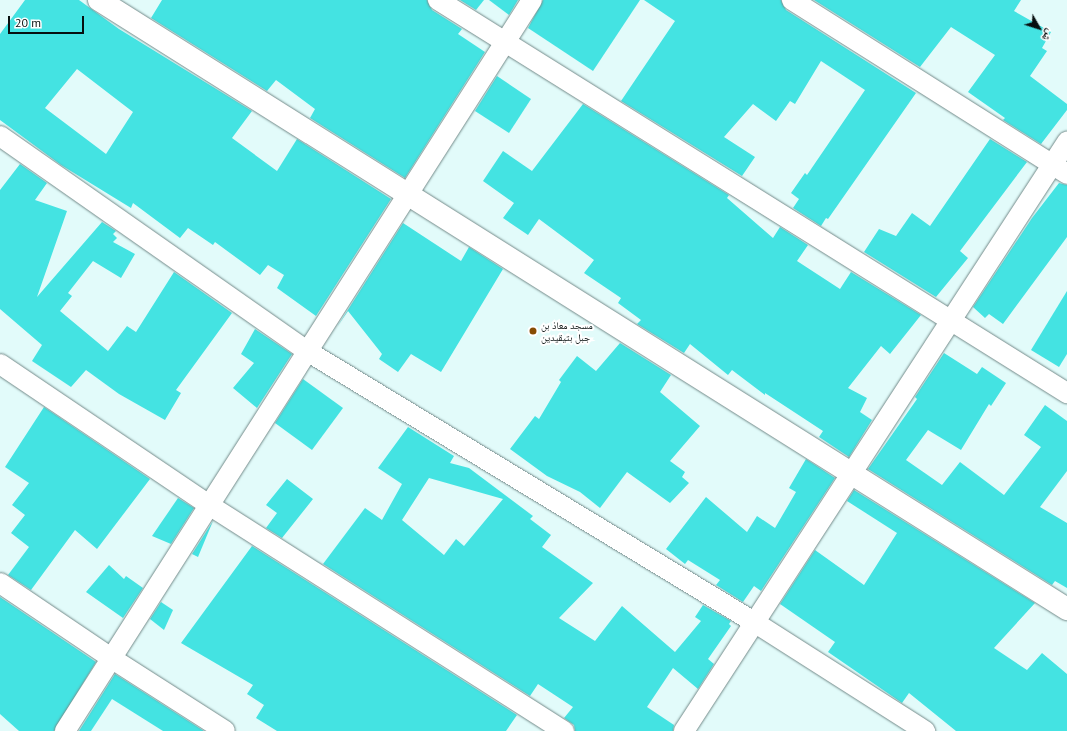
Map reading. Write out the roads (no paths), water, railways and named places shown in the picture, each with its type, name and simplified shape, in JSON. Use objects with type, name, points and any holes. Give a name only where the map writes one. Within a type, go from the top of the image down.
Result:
[{"type":"street","points":[[99,0],[851,471],[1067,609]]},
{"type":"street","points":[[438,0],[503,42],[951,319],[1067,393]]},
{"type":"street","points":[[65,731],[503,42],[532,0]]},
{"type":"street","points":[[792,0],[1060,170]]},
{"type":"street","points":[[0,136],[307,351],[754,622],[925,731]]},
{"type":"street","points":[[684,731],[851,471],[951,319],[1060,170],[1067,142]]},
{"type":"street","points":[[0,364],[209,505],[564,731]]},
{"type":"street","points":[[0,583],[111,658],[225,731]]},
{"type":"place","name":"مسجد معاذ بن جبل بتيقيدين","points":[[533,331]]}]
